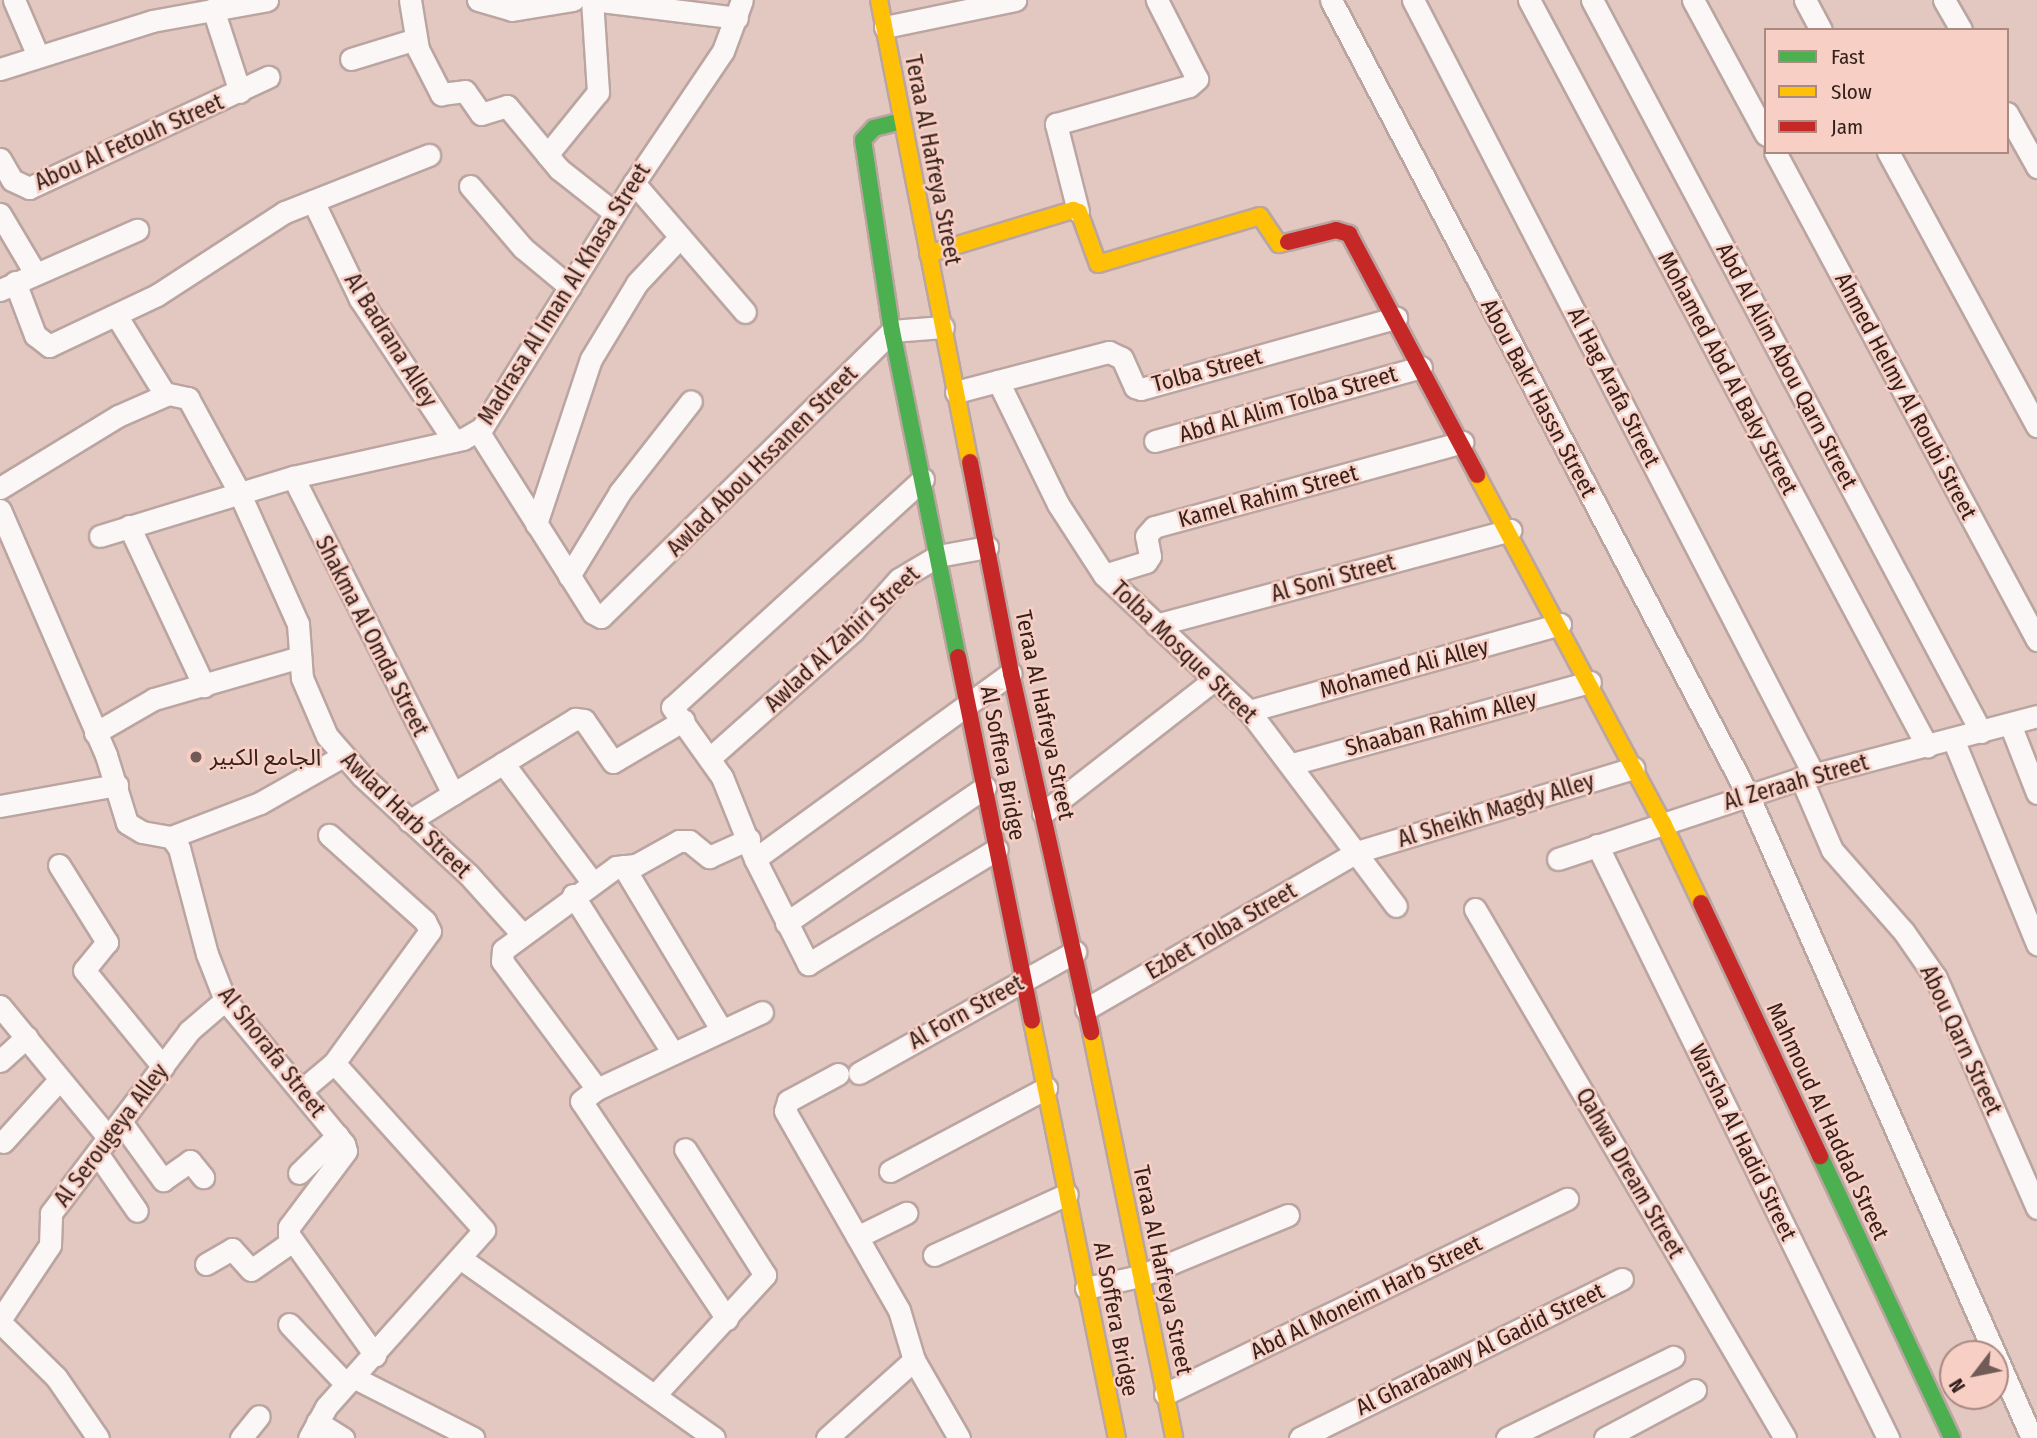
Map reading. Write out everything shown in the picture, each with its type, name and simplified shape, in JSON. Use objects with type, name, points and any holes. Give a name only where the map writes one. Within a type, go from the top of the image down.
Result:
[{"type":"street","points":[[14,0],[38,57]]},
{"type":"street","points":[[0,69],[152,21],[267,0]]},
{"type":"street","points":[[410,0],[416,39],[441,93],[467,92],[481,114],[507,106],[547,155],[615,213]]},
{"type":"street","points":[[478,0],[527,10],[573,0]]},
{"type":"street","points":[[547,155],[598,92],[592,0],[739,9]]},
{"type":"street","name":"Teraa Al Hafreya Street","points":[[878,0],[1011,673],[1075,952],[1174,1438]]},
{"type":"street","points":[[885,27],[1014,0]]},
{"type":"street","points":[[928,254],[1077,211],[1056,124],[1189,86],[1197,79],[1157,0]]},
{"type":"street","name":"Abou Bakr Hassn Street","points":[[1331,0],[1748,795],[2032,1438]]},
{"type":"street","name":"Al Hag Arafa Street","points":[[1413,0],[1807,777]]},
{"type":"street","name":"Mohamed Abd Al Baky Street","points":[[1529,0],[1927,746]]},
{"type":"street","name":"Abd Al Alim Abou Qarn Street","points":[[1592,0],[1981,732]]},
{"type":"street","points":[[1693,0],[1764,131]]},
{"type":"street","points":[[1805,0],[1820,28]]},
{"type":"street","points":[[1944,0],[1960,28]]},
{"type":"street","points":[[213,9],[240,92]]},
{"type":"street","name":"Madrasa Al Iman Al Khasa Street","points":[[100,536],[293,477],[454,440],[478,431],[634,183],[723,51],[739,9]]},
{"type":"street","points":[[351,59],[416,39]]},
{"type":"street","name":"Abou Al Fetouh Street","points":[[0,159],[12,180],[29,188],[268,77]]},
{"type":"street","points":[[2009,117],[2037,167]]},
{"type":"street","name":"Al Soffera Bridge","points":[[902,121],[874,128],[863,140],[892,331],[1117,1438]]},
{"type":"street","name":"Ahmed Helmy Al Roubi Street","points":[[1776,154],[2037,639]]},
{"type":"street","points":[[1889,154],[2037,426]]},
{"type":"street","points":[[136,230],[7,286],[35,335],[44,345],[56,344],[157,295],[285,212],[429,155]]},
{"type":"street","points":[[634,183],[745,312]]},
{"type":"street","points":[[470,186],[523,248],[570,287]]},
{"type":"street","name":"Al Badrana Alley","points":[[313,201],[360,299],[454,440]]},
{"type":"street","name":"Mahmoud Al Haddad Street","points":[[1077,211],[1098,264],[1260,216],[1279,244],[1340,230],[1352,238],[1560,624],[1663,823],[1952,1438]]},
{"type":"street","points":[[0,214],[35,273]]},
{"type":"street","points":[[536,524],[591,359],[643,275],[680,237]]},
{"type":"street","points":[[0,488],[118,416],[166,395],[116,315]]},
{"type":"street","name":"Tolba Street","points":[[956,392],[1109,352],[1122,358],[1135,387],[1141,388],[1396,318]]},
{"type":"street","points":[[892,331],[943,327]]},
{"type":"street","name":"Awlad Abou Hssanen Street","points":[[569,576],[593,613],[601,617],[609,613],[892,331]]},
{"type":"street","name":"Abd Al Alim Tolba Street","points":[[1155,441],[1422,367]]},
{"type":"street","name":"Tolba Mosque Street","points":[[999,381],[1058,504],[1104,575],[1249,711],[1292,764],[1396,906]]},
{"type":"street","name":"Awlad Harb Street","points":[[166,395],[188,398],[239,492],[299,624],[300,657],[307,698],[343,756],[468,874],[521,933]]},
{"type":"street","points":[[478,431],[569,576],[620,492],[691,401]]},
{"type":"street","name":"Kamel Rahim Street","points":[[1104,575],[1146,562],[1150,556],[1146,536],[1154,527],[1463,442]]},
{"type":"street","name":"Shakma Al Omda Street","points":[[293,477],[453,794]]},
{"type":"street","points":[[923,480],[675,701],[672,707],[711,757],[806,962],[811,964],[997,849]]},
{"type":"street","points":[[0,510],[6,536],[117,785],[127,823],[142,832],[171,837],[260,803],[343,756]]},
{"type":"street","points":[[129,526],[204,686]]},
{"type":"street","name":"Al Soni Street","points":[[1156,625],[1510,530]]},
{"type":"street","name":"Awlad Al Zahiri Street","points":[[711,757],[853,631],[899,579],[938,556],[986,547]]},
{"type":"street","name":"Mohamed Ali Alley","points":[[1249,711],[1560,624]]},
{"type":"street","points":[[95,733],[154,699],[300,657]]},
{"type":"street","points":[[597,1089],[502,961],[503,950],[521,933],[592,882],[623,866],[636,865],[679,841],[689,841],[709,857],[752,849],[968,706],[1011,673]]},
{"type":"street","points":[[1043,813],[1215,679]]},
{"type":"street","name":"Shaaban Rahim Alley","points":[[1292,764],[1590,682]]},
{"type":"street","name":"Al Zeraah Street","points":[[1558,859],[1807,777],[2037,716]]},
{"type":"street","points":[[409,821],[579,718],[613,762],[684,720]]},
{"type":"street","points":[[2010,724],[2037,793]]},
{"type":"street","points":[[1953,739],[2037,944]]},
{"type":"street","points":[[503,763],[592,882]]},
{"type":"street","name":"Al Sheikh Magdy Alley","points":[[1357,852],[1634,768]]},
{"type":"street","name":"Abou Qarn Street","points":[[1807,777],[1813,815],[1832,850],[1898,925],[1936,978],[2037,1208]]},
{"type":"street","points":[[0,806],[117,785]]},
{"type":"street","points":[[786,923],[985,787]]},
{"type":"street","points":[[303,1089],[334,1062],[430,931],[425,921],[329,835]]},
{"type":"street","name":"Al Shorafa Street","points":[[171,837],[179,848],[207,954],[225,1000],[303,1089],[338,1135],[346,1151],[289,1227],[291,1242]]},
{"type":"street","name":"Warsha Al Hadid Street","points":[[1597,845],[1888,1438]]},
{"type":"street","name":"Ezbet Tolba Street","points":[[1086,1009],[1357,852]]},
{"type":"street","points":[[59,865],[107,942],[84,970],[163,1067]]},
{"type":"street","points":[[623,866],[722,1031]]},
{"type":"street","points":[[573,895],[673,1053]]},
{"type":"street","name":"Qahwa Dream Street","points":[[1475,909],[1784,1438]]},
{"type":"street","name":"Al Forn Street","points":[[959,1438],[914,1360],[899,1310],[785,1111],[788,1101],[848,1073],[1075,952]]},
{"type":"street","name":"Al Serougeya Alley","points":[[0,1321],[50,1245],[51,1213],[188,1031],[225,1000]]},
{"type":"street","points":[[0,1007],[109,1138],[163,1180],[190,1161],[203,1177]]},
{"type":"street","points":[[727,1319],[581,1099],[762,1012]]},
{"type":"street","points":[[0,1060],[27,1037]]},
{"type":"street","points":[[334,1062],[482,1223],[483,1234],[349,1381],[313,1430],[343,1438]]},
{"type":"street","points":[[3,1142],[59,1080]]},
{"type":"street","points":[[890,1171],[1046,1088]]},
{"type":"street","points":[[299,1173],[338,1135]]},
{"type":"street","points":[[109,1138],[138,1211]]},
{"type":"street","points":[[655,1395],[765,1275],[685,1149]]},
{"type":"street","points":[[934,1255],[1067,1194]]},
{"type":"street","name":"Abd Al Moneim Harb Street","points":[[1165,1394],[1567,1199]]},
{"type":"street","points":[[857,1237],[906,1213]]},
{"type":"street","points":[[1086,1289],[1140,1276],[1288,1215]]},
{"type":"street","points":[[206,1264],[232,1249],[252,1269],[291,1242],[375,1355]]},
{"type":"street","points":[[460,1258],[714,1438]]},
{"type":"street","name":"Al Gharabawy Al Gadid Street","points":[[1300,1438],[1622,1279]]},
{"type":"street","points":[[0,1321],[56,1377],[97,1438]]},
{"type":"street","points":[[289,1324],[349,1381],[473,1438]]},
{"type":"street","points":[[1507,1438],[1673,1357]]},
{"type":"street","points":[[827,1438],[914,1360]]},
{"type":"street","points":[[1605,1438],[1695,1391]]},
{"type":"street","points":[[241,1438],[259,1416]]},
{"type":"traffic: fast","points":[[902,121],[874,128],[863,140],[892,331],[958,657]]},
{"type":"traffic: fast","points":[[1820,1156],[1952,1438]]},
{"type":"traffic: slow","points":[[879,0],[970,462]]},
{"type":"traffic: slow","points":[[928,254],[1073,210],[1079,212],[1098,264],[1260,216],[1279,244],[1288,242]]},
{"type":"traffic: slow","points":[[1477,475],[1663,823],[1701,903]]},
{"type":"traffic: slow","points":[[1032,1021],[1117,1438]]},
{"type":"traffic: slow","points":[[1091,1032],[1174,1438]]},
{"type":"traffic: jam","points":[[1288,242],[1336,230],[1349,234],[1477,475]]},
{"type":"traffic: jam","points":[[970,462],[1011,673],[1091,1032]]},
{"type":"traffic: jam","points":[[958,657],[1032,1021]]},
{"type":"traffic: jam","points":[[1701,903],[1820,1156]]},
{"type":"place","name":"الجامع الكبير","points":[[196,757]]}]
